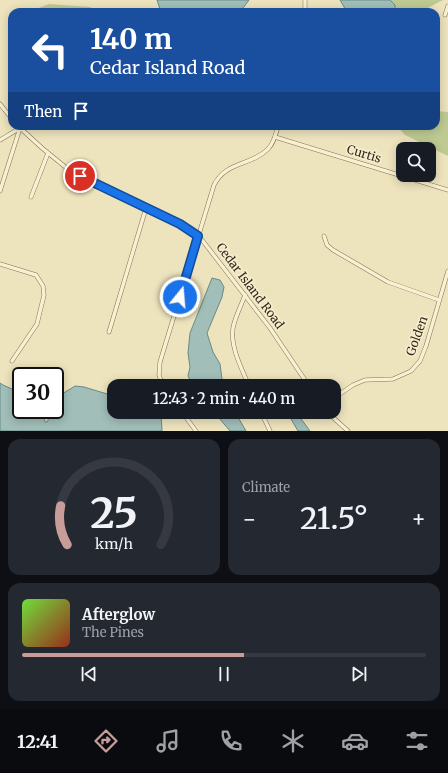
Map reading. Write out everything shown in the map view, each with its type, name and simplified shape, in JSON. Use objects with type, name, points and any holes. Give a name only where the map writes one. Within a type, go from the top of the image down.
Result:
[{"type":"street","points":[[445,15],[448,6]]},
{"type":"street","points":[[0,104],[8,114]]},
{"type":"street","points":[[0,140],[15,130]]},
{"type":"street","points":[[0,190],[18,130]]},
{"type":"street","name":"Cedar Island Road","points":[[22,130],[48,153],[73,172],[184,226],[198,236],[278,339],[304,379]]},
{"type":"street","points":[[160,379],[159,375],[160,362],[212,191],[218,178],[222,173],[231,167],[254,158],[268,149],[275,137],[277,130]]},
{"type":"street","name":"Curtis","points":[[275,137],[448,190]]},
{"type":"street","points":[[31,197],[48,153]]},
{"type":"street","points":[[109,332],[146,208]]},
{"type":"street","points":[[324,236],[327,245],[333,250],[388,282],[439,300]]},
{"type":"street","points":[[0,264],[36,274],[43,286],[44,295],[36,324],[12,361]]},
{"type":"street","name":"Golden","points":[[341,394],[364,380],[393,379],[411,371],[420,361],[426,346],[448,271]]},
{"type":"street","points":[[245,295],[235,322],[233,333],[237,355],[246,379]]},
{"type":"street","points":[[187,419],[196,431]]},
{"type":"street","points":[[264,419],[270,431]]},
{"type":"street","points":[[335,419],[348,431]]},
{"type":"green space","points":[[383,0],[443,0],[428,8],[388,8]]},
{"type":"green space","points":[[49,4],[91,7],[91,8],[38,8]]},
{"type":"green space","points":[[440,111],[448,112],[448,156],[436,150],[436,142],[419,142],[405,135],[401,130],[440,130]]},
{"type":"water","points":[[157,0],[249,0],[243,8],[160,8]]},
{"type":"water","points":[[340,0],[390,0],[395,5],[395,8],[345,8]]},
{"type":"water","points":[[212,278],[220,280],[224,287],[222,297],[207,333],[213,352],[220,364],[222,379],[190,379],[188,376],[190,367],[188,353],[190,333]]},
{"type":"water","points":[[0,383],[12,389],[12,419],[45,419],[45,422],[47,422],[48,419],[64,419],[64,393],[75,386],[107,394],[107,419],[161,419],[162,431],[0,431]]},
{"type":"water","points":[[220,419],[239,419],[246,431],[230,431]]},
{"type":"water","points":[[291,419],[301,419],[310,431],[298,431]]},
{"type":"route","points":[[80,176],[180,224],[198,236],[180,297]]}]
